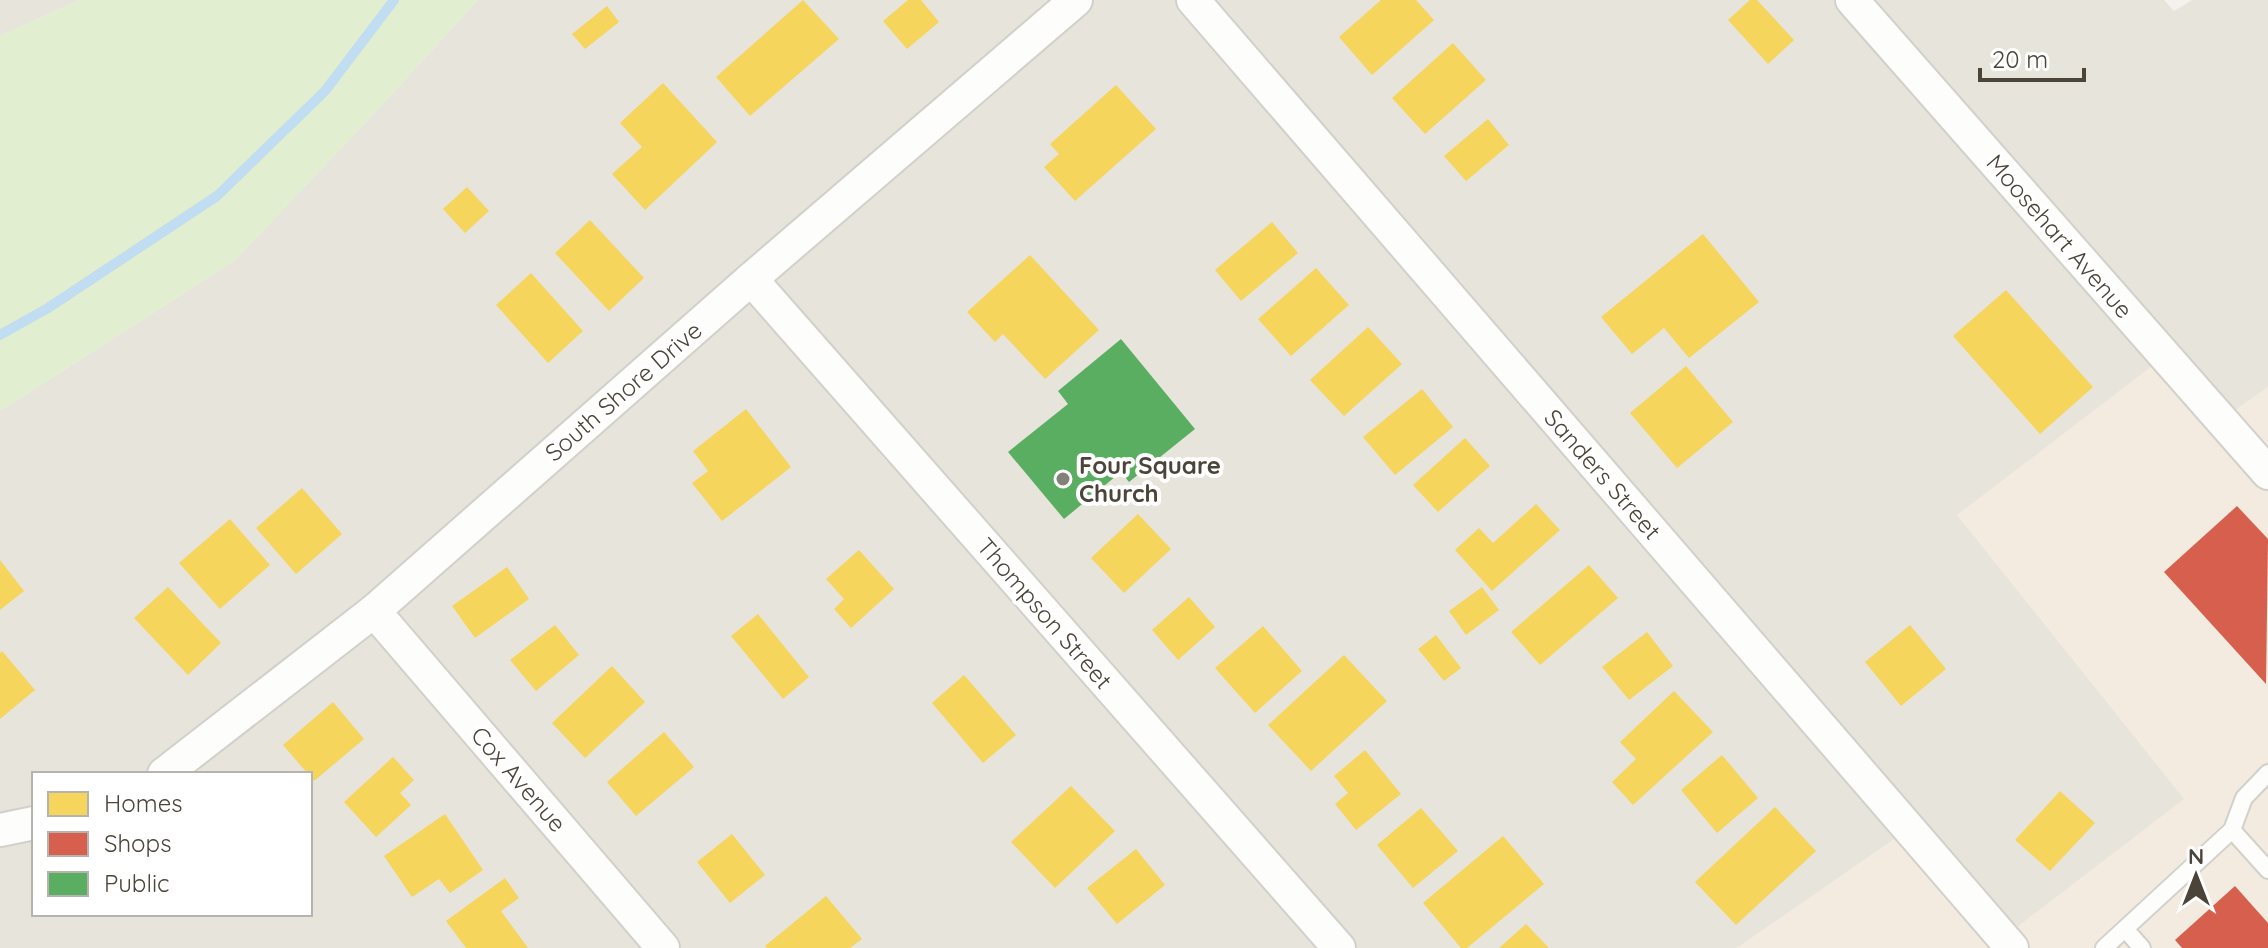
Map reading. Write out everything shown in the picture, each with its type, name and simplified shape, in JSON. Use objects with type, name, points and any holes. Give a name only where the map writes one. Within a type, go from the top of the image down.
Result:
[{"type":"street","name":"South Shore Drive","points":[[167,772],[374,611],[751,279],[1076,0]]},
{"type":"street","name":"Sanders Street","points":[[1193,0],[2012,948]]},
{"type":"street","name":"Moosehart Avenue","points":[[1852,0],[2268,473]]},
{"type":"street","name":"Thompson Street","points":[[751,279],[1339,948]]},
{"type":"street","name":"Cox Avenue","points":[[374,611],[663,948]]},
{"type":"street","points":[[0,830],[32,823]]},
{"type":"lane","points":[[2104,948],[2232,830],[2244,798],[2268,773]]},
{"type":"lane","points":[[2232,830],[2268,870]]},
{"type":"lane","points":[[2125,929],[2142,948]]},
{"type":"shaded area","points":[[0,0],[79,0],[0,36]]},
{"type":"shaded area","points":[[478,0],[2164,0],[2174,11],[2192,0],[2268,0],[2268,387],[2222,420],[1958,515],[2185,799],[2003,938],[1909,829],[1737,948],[0,948],[0,411],[234,261]]},
{"type":"shaded area","points":[[2165,356],[2221,420],[2268,387],[2268,948],[1737,948],[1910,829],[2003,938],[2184,799],[1957,515]]},
{"type":"green space","points":[[79,0],[478,0],[234,261],[0,411],[0,36]]},
{"type":"building: Homes","points":[[803,0],[839,39],[750,116],[716,77]]},
{"type":"building: Homes","points":[[908,0],[921,0],[939,22],[907,49],[883,21]]},
{"type":"building: Homes","points":[[1381,0],[1416,0],[1434,20],[1372,75],[1339,37]]},
{"type":"building: Homes","points":[[1750,0],[1757,0],[1794,40],[1768,64],[1728,20]]},
{"type":"building: Homes","points":[[607,6],[619,22],[585,49],[572,34]]},
{"type":"building: Homes","points":[[1453,43],[1486,80],[1425,134],[1392,98]]},
{"type":"building: Homes","points":[[663,83],[717,142],[645,210],[612,174],[642,147],[620,123]]},
{"type":"building: Homes","points":[[1116,85],[1156,129],[1075,201],[1044,167],[1059,154],[1050,144]]},
{"type":"building: Homes","points":[[1488,119],[1509,145],[1466,181],[1444,156]]},
{"type":"building: Homes","points":[[467,187],[489,211],[465,233],[443,209]]},
{"type":"building: Homes","points":[[590,220],[644,278],[609,311],[555,253]]},
{"type":"building: Homes","points":[[1272,222],[1298,253],[1241,301],[1215,270]]},
{"type":"building: Homes","points":[[1703,234],[1759,302],[1689,358],[1664,328],[1632,354],[1601,317]]},
{"type":"building: Homes","points":[[1030,255],[1099,330],[1045,379],[1003,334],[995,342],[967,312]]},
{"type":"building: Homes","points":[[1316,268],[1349,305],[1291,356],[1258,319]]},
{"type":"building: Homes","points":[[531,273],[583,331],[548,363],[496,305]]},
{"type":"building: Homes","points":[[2006,290],[2093,387],[2040,434],[1953,336]]},
{"type":"building: Homes","points":[[1368,327],[1402,364],[1344,416],[1310,380]]},
{"type":"building: Homes","points":[[1686,366],[1733,422],[1677,468],[1630,413]]},
{"type":"building: Homes","points":[[1422,389],[1453,427],[1395,475],[1363,437]]},
{"type":"building: Homes","points":[[746,409],[791,467],[722,521],[692,483],[708,471],[693,451]]},
{"type":"building: Homes","points":[[1465,438],[1490,466],[1438,512],[1413,485]]},
{"type":"building: Homes","points":[[302,488],[342,534],[296,574],[256,528]]},
{"type":"building: Homes","points":[[1536,504],[1560,530],[1492,591],[1455,550],[1479,528],[1493,543]]},
{"type":"building: Homes","points":[[1138,514],[1171,549],[1124,593],[1091,558]]},
{"type":"building: Homes","points":[[230,519],[270,565],[220,609],[179,563]]},
{"type":"building: Homes","points":[[859,550],[894,589],[851,628],[834,609],[844,599],[826,579]]},
{"type":"building: Homes","points":[[0,560],[24,591],[0,610]]},
{"type":"building: Homes","points":[[1589,565],[1618,598],[1540,665],[1511,632]]},
{"type":"building: Homes","points":[[507,567],[529,599],[475,638],[452,606]]},
{"type":"building: Homes","points":[[168,587],[221,643],[188,675],[134,618]]},
{"type":"building: Homes","points":[[1482,587],[1499,610],[1466,635],[1449,611]]},
{"type":"building: Homes","points":[[1189,597],[1215,627],[1178,660],[1152,630]]},
{"type":"building: Homes","points":[[758,614],[809,677],[783,699],[731,636]]},
{"type":"building: Homes","points":[[555,625],[579,655],[536,691],[510,660]]},
{"type":"building: Homes","points":[[1910,625],[1946,669],[1901,706],[1865,662]]},
{"type":"building: Homes","points":[[1263,626],[1302,671],[1255,713],[1215,668]]},
{"type":"building: Homes","points":[[1647,632],[1673,666],[1629,700],[1602,667]]},
{"type":"building: Homes","points":[[1436,635],[1461,668],[1444,681],[1418,649]]},
{"type":"building: Homes","points":[[2,651],[35,690],[0,719],[0,653]]},
{"type":"building: Homes","points":[[1344,655],[1387,701],[1311,771],[1268,725]]},
{"type":"building: Homes","points":[[612,666],[645,702],[585,758],[552,723]]},
{"type":"building: Homes","points":[[964,675],[1016,735],[983,763],[932,703]]},
{"type":"building: Homes","points":[[1674,691],[1713,732],[1633,805],[1612,782],[1636,759],[1620,742]]},
{"type":"building: Homes","points":[[333,702],[364,739],[314,781],[312,772],[306,772],[283,745]]},
{"type":"building: Homes","points":[[664,732],[694,767],[636,816],[607,782]]},
{"type":"building: Homes","points":[[1365,750],[1401,794],[1356,830],[1335,804],[1348,793],[1334,776]]},
{"type":"building: Homes","points":[[1722,755],[1758,798],[1717,833],[1681,790]]},
{"type":"building: Homes","points":[[393,757],[414,780],[400,793],[411,805],[376,837],[344,802]]},
{"type":"building: Homes","points":[[1071,786],[1115,831],[1055,888],[1011,842]]},
{"type":"building: Homes","points":[[2060,791],[2095,823],[2050,871],[2015,840]]},
{"type":"building: Homes","points":[[1775,807],[1816,851],[1736,925],[1695,882]]},
{"type":"building: Homes","points":[[1421,808],[1458,851],[1413,888],[1377,845]]},
{"type":"building: Homes","points":[[445,814],[483,870],[450,893],[439,879],[412,897],[384,856]]},
{"type":"building: Homes","points":[[732,834],[765,875],[730,903],[697,862]]},
{"type":"building: Homes","points":[[1503,836],[1544,884],[1467,948],[1461,948],[1423,903]]},
{"type":"building: Homes","points":[[1136,849],[1165,885],[1117,924],[1087,888]]},
{"type":"building: Homes","points":[[505,878],[519,898],[501,911],[528,948],[466,948],[446,921]]},
{"type":"building: Homes","points":[[826,896],[862,939],[850,948],[765,946]]},
{"type":"building: Homes","points":[[1526,924],[1549,948],[1499,948]]},
{"type":"building: Shops","points":[[2237,506],[2268,539],[2266,684],[2164,572]]},
{"type":"building: Shops","points":[[2235,886],[2268,923],[2268,948],[2182,948],[2175,940]]},
{"type":"building: Public","points":[[1121,339],[1195,429],[1129,482],[1121,472],[1064,519],[1008,452],[1068,404],[1058,391]]},
{"type":"waterway","points":[[0,335],[48,308],[217,196],[325,91],[394,0]]},
{"type":"place","name":"Four Square Church","points":[[1063,479]]}]
